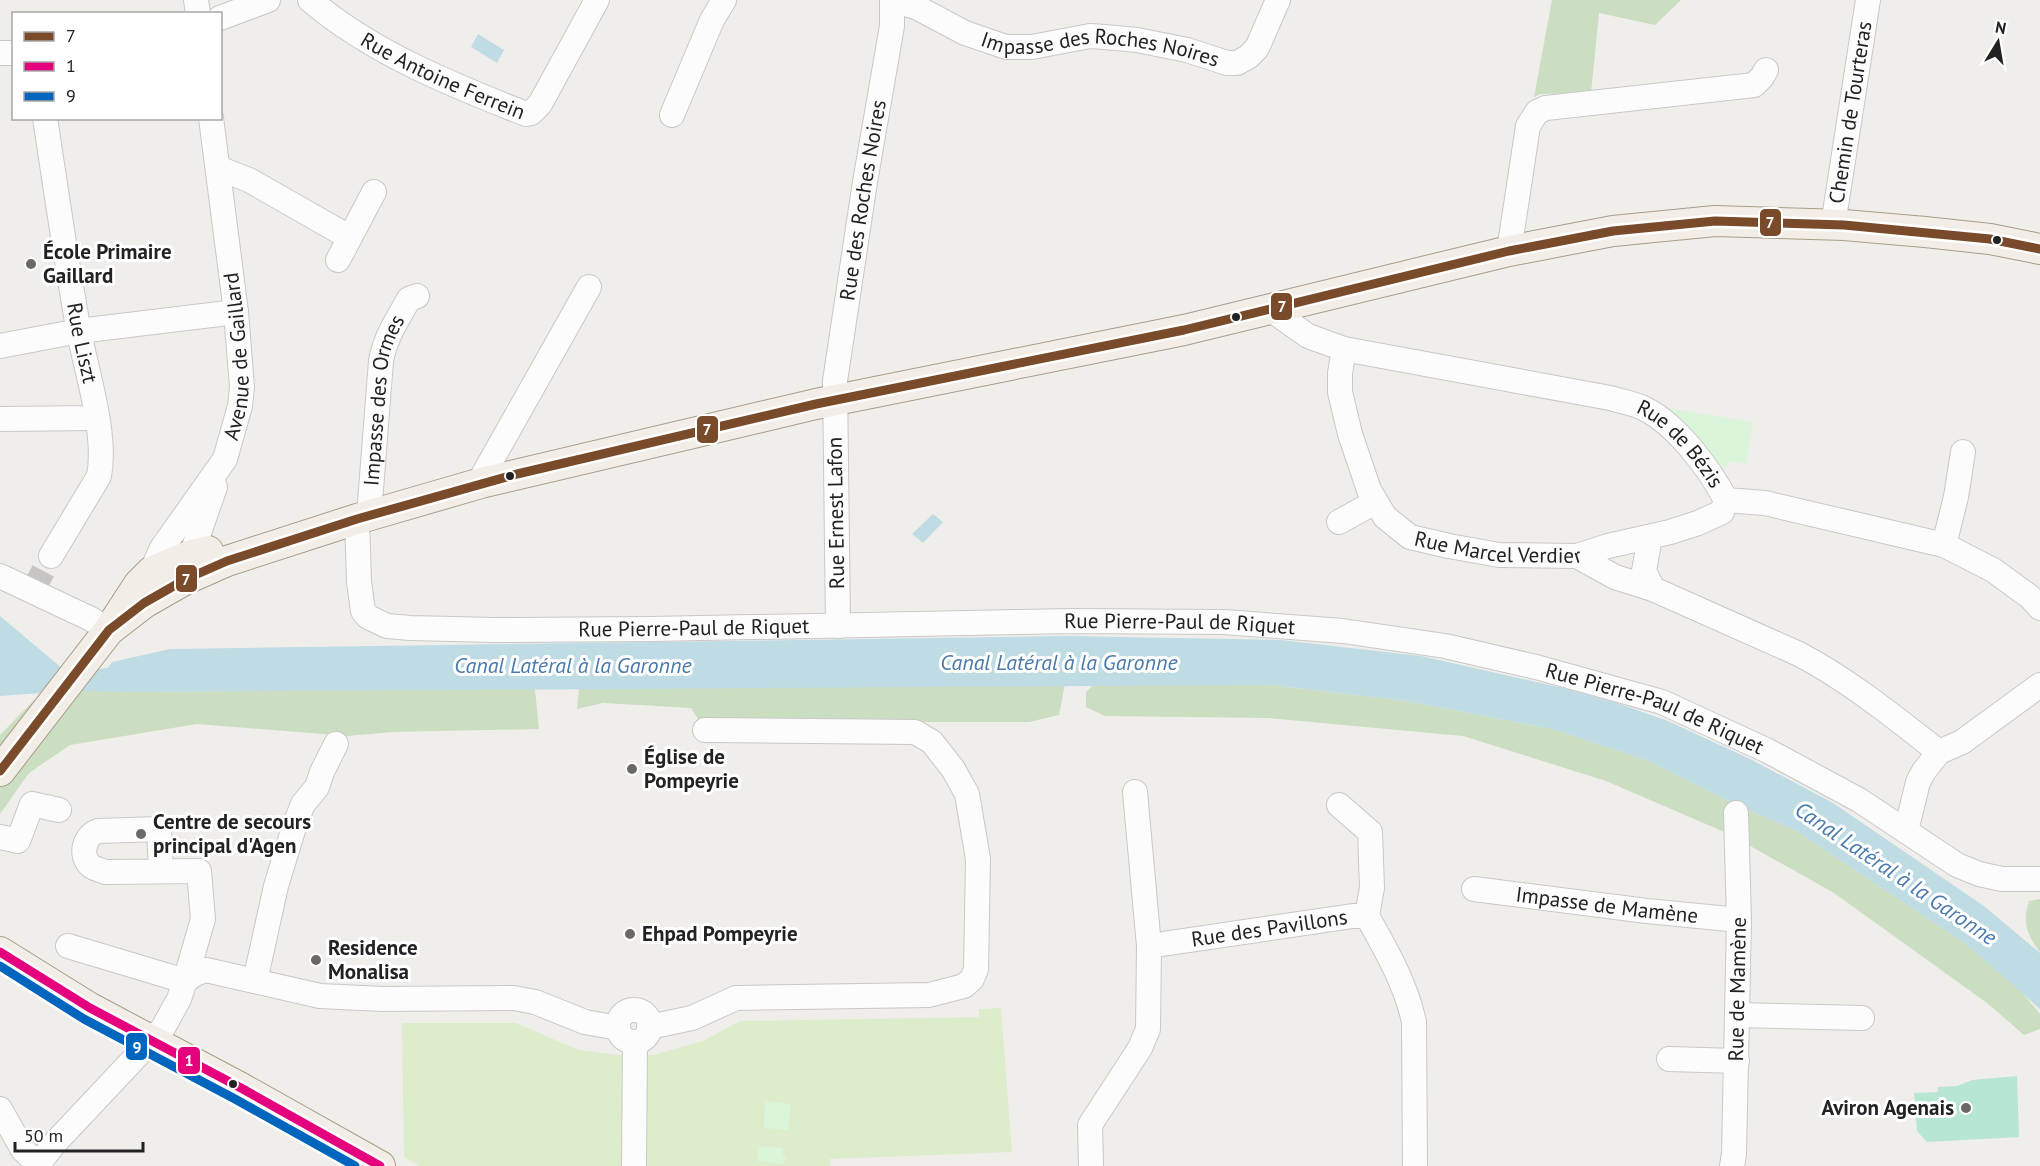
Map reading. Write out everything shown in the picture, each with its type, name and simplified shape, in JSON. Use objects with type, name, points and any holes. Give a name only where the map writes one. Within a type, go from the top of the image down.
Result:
[{"type":"main road","points":[[107,632],[144,603],[186,579],[227,561],[363,517],[478,484],[834,401],[1184,330],[1509,251],[1613,231],[1715,221],[1833,225],[1990,239],[2040,249]]},
{"type":"main road","points":[[0,771],[107,632],[139,584],[151,572],[191,555],[363,517]]},
{"type":"main road","points":[[0,951],[82,1003],[141,1052],[241,1088],[380,1166]]},
{"type":"main road","points":[[0,971],[82,1003]]},
{"type":"street","points":[[222,17],[268,0]]},
{"type":"street","name":"Rue Antoine Ferrein","points":[[310,0],[375,47],[526,114],[540,104],[597,0]]},
{"type":"street","points":[[672,115],[707,30],[724,0]]},
{"type":"street","name":"Impasse des Roches Noires","points":[[893,1],[916,7],[965,33],[1006,47],[1032,47],[1090,36],[1137,40],[1187,50],[1227,63],[1237,63],[1257,48],[1278,0]]},
{"type":"street","name":"Chemin de Tourteras","points":[[1833,225],[1868,0]]},
{"type":"street","name":"Rue des Roches Noires","points":[[834,401],[848,293],[892,26],[893,1]]},
{"type":"street","points":[[1509,251],[1528,126],[1537,112],[1546,108],[1754,85],[1767,70]]},
{"type":"street","name":"Rue Liszt","points":[[45,120],[79,331],[97,418],[102,463],[99,476],[51,556]]},
{"type":"street","name":"Avenue de Gaillard","points":[[151,572],[162,548],[225,459],[236,426],[242,387],[236,312],[212,120]]},
{"type":"street","points":[[218,168],[249,180],[349,237]]},
{"type":"street","points":[[338,260],[374,192]]},
{"type":"street","points":[[478,484],[589,287]]},
{"type":"street","name":"Impasse des Ormes","points":[[363,517],[383,349],[408,299],[417,297]]},
{"type":"street","points":[[1300,302],[1308,325],[1336,346]]},
{"type":"street","name":"Rue de Bézis","points":[[1270,309],[1308,336],[1336,346],[1610,398],[1642,407],[1690,445],[1726,500],[1765,503],[1944,545],[1993,570],[2030,597],[2040,608]]},
{"type":"street","points":[[0,346],[79,331],[236,312]]},
{"type":"street","name":"Rue Marcel Verdier","points":[[1336,346],[1340,392],[1350,434],[1369,490],[1385,517],[1410,537],[1499,555],[1577,556],[1698,523],[1722,512],[1726,500]]},
{"type":"street","name":"Rue Ernest Lafon","points":[[834,401],[838,626]]},
{"type":"street","points":[[0,419],[97,418]]},
{"type":"street","points":[[1944,545],[1956,497],[1963,452]]},
{"type":"street","points":[[144,603],[157,582],[188,566],[225,459]]},
{"type":"street","points":[[1339,522],[1375,502]]},
{"type":"street","name":"Rue Pierre-Paul de Riquet","points":[[363,517],[359,582],[363,611],[368,617],[387,626],[506,630],[1075,621],[1224,622],[1343,631],[1445,646],[1536,667],[1662,702],[1768,751],[1859,800],[1958,865],[1979,874],[2002,879],[2040,879]]},
{"type":"street","points":[[1650,537],[1644,571],[1653,589]]},
{"type":"street","points":[[1577,556],[1615,577],[1653,589],[1822,666],[1880,705],[1940,752]]},
{"type":"street","points":[[0,576],[91,619],[107,632]]},
{"type":"street","points":[[1906,831],[1918,782],[1940,752],[1962,741],[2040,685]]},
{"type":"street","points":[[185,981],[206,970],[320,996],[383,999],[514,998],[535,1002],[585,1022],[634,1032],[692,1018],[736,998],[929,995],[964,986],[972,979],[976,969],[978,859],[972,817],[967,794],[932,742],[915,732],[705,730]]},
{"type":"street","points":[[255,981],[276,886],[295,825],[303,804],[317,788],[336,744]]},
{"type":"street","points":[[1091,1166],[1090,1125],[1140,1048],[1148,1029],[1149,946],[1135,792]]},
{"type":"street","points":[[0,837],[18,841],[32,804],[59,810]]},
{"type":"street","points":[[1338,805],[1370,832],[1372,888],[1367,916]]},
{"type":"street","name":"Rue de Mamène","points":[[1732,1166],[1737,1061],[1739,920],[1736,813]]},
{"type":"street","points":[[0,1109],[23,1150],[38,1165],[53,1145],[168,1020],[179,999],[203,919],[199,871],[161,871]]},
{"type":"street","name":"Impasse de Mamène","points":[[1474,889],[1739,920]]},
{"type":"street","name":"Rue des Pavillons","points":[[1149,946],[1342,917],[1367,916],[1405,990],[1414,1022],[1415,1166]]},
{"type":"street","points":[[68,946],[185,981]]},
{"type":"street","points":[[1737,1015],[1862,1018]]},
{"type":"street","points":[[634,1032],[634,1166]]},
{"type":"street","points":[[1669,1059],[1737,1061]]},
{"type":"green space","points":[[1552,0],[1681,0],[1655,25],[1599,13],[1591,93],[1540,94],[1534,97]]},
{"type":"green space","points":[[1665,409],[1753,422],[1746,464],[1730,461],[1720,475]]},
{"type":"green space","points":[[1065,684],[1059,715],[1029,722],[856,722],[705,730],[691,708],[603,703],[577,709],[579,688]]},
{"type":"green space","points":[[1094,684],[1269,685],[1407,701],[1552,729],[1649,761],[1796,831],[1970,947],[2020,990],[2040,1014],[2040,1029],[2024,1035],[1987,1003],[1834,893],[1729,834],[1606,781],[1463,736],[1268,718],[1105,716],[1086,707],[1086,692]]},
{"type":"green space","points":[[535,689],[539,729],[393,732],[348,736],[197,724],[70,745],[29,773],[0,814],[0,735],[41,693],[82,690],[121,692]]},
{"type":"green space","points":[[2040,899],[2040,952],[2029,934],[2026,915],[2029,901]]},
{"type":"green space","points":[[1001,1008],[1012,1152],[830,1159],[830,1166],[420,1166],[404,1157],[402,1023],[516,1023],[579,1050],[616,1055],[654,1055],[705,1040],[740,1021],[979,1017],[979,1009]]},
{"type":"green space","name":"Aviron Agenais","points":[[2017,1076],[2019,1137],[1927,1142],[1917,1131],[1914,1093],[1938,1092],[1938,1087],[1957,1086],[1972,1080]]},
{"type":"green space","points":[[765,1101],[791,1104],[788,1130],[764,1128]]},
{"type":"green space","points":[[759,1146],[783,1148],[783,1155],[786,1158],[783,1164],[757,1161]]},
{"type":"water","points":[[478,34],[504,50],[497,63],[471,47]]},
{"type":"water","points":[[933,514],[943,522],[923,543],[912,534]]},
{"type":"water","name":"Canal Latéral à la Garonne","points":[[0,616],[63,669],[108,668],[112,662],[170,649],[1068,636],[1281,640],[1421,656],[1563,688],[1617,703],[1668,721],[1750,759],[1833,803],[1984,906],[2040,953],[2040,1009],[1967,945],[1796,831],[1649,761],[1552,729],[1407,701],[1269,685],[121,692],[48,690],[41,693],[0,696]]},
{"type":"tunnel","points":[[32,592],[51,556]]},
{"type":"transit line","name":"7","points":[[0,771],[109,630],[144,603],[186,579],[227,561],[357,519],[517,474],[816,404],[1184,330],[1509,251],[1613,231],[1715,221],[1844,225],[1990,239],[2040,249]]},
{"type":"transit line","name":"1","points":[[0,952],[90,1008],[241,1088],[380,1166]]},
{"type":"transit line","name":"9","points":[[0,966],[84,1019],[355,1166]]},
{"type":"place","name":"École Primaire Gaillard","points":[[31,264]]},
{"type":"place","name":"Église de Pompeyrie","points":[[632,769]]},
{"type":"place","name":"Centre de secours principal d'Agen","points":[[141,834]]},
{"type":"place","name":"Ehpad Pompeyrie","points":[[630,934]]},
{"type":"place","name":"Residence Monalisa","points":[[316,960]]},
{"type":"place","name":"Aviron Agenais","points":[[1966,1108]]}]
